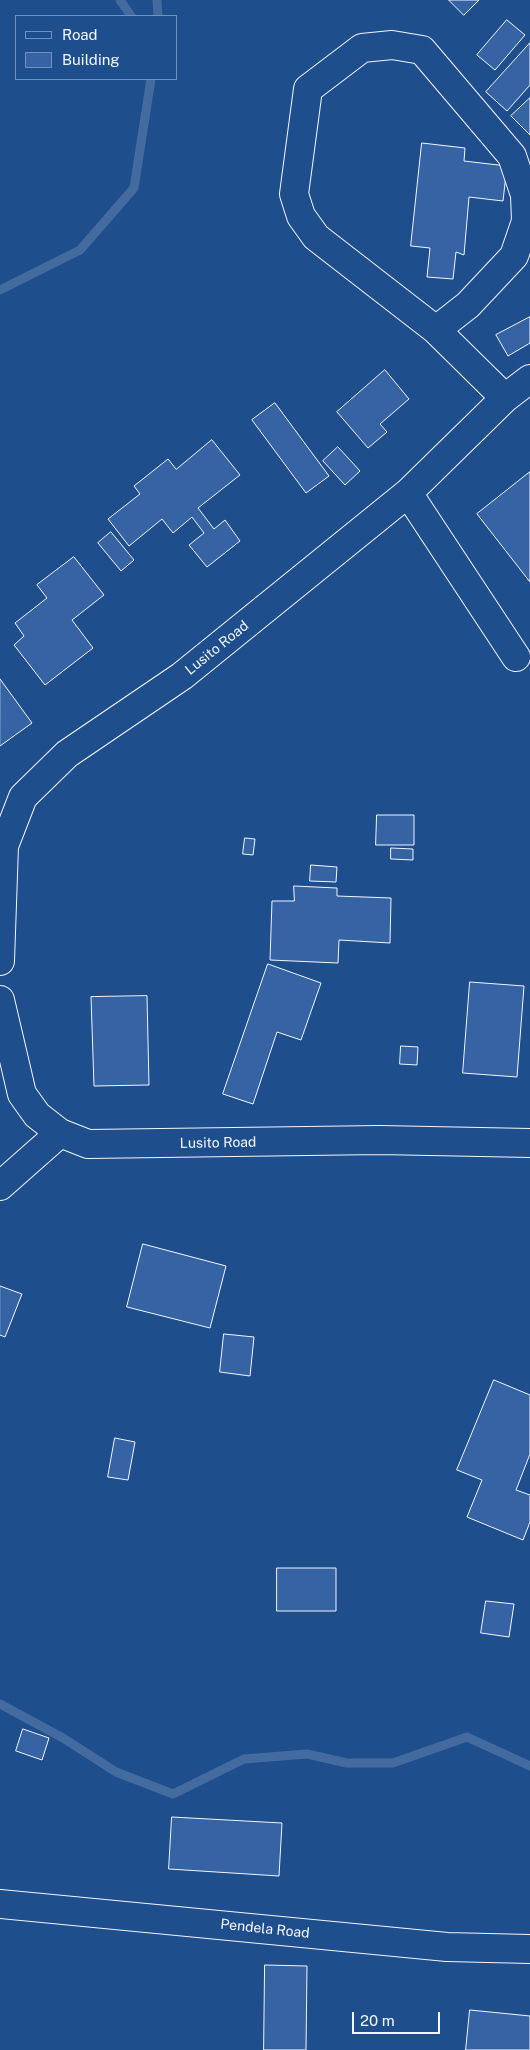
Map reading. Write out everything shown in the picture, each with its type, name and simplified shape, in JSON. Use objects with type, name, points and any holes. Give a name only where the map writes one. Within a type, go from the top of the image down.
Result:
[{"type":"street","points":[[436,330],[468,305],[514,256],[526,221],[524,195],[512,156],[422,50],[392,44],[362,48],[308,89],[294,194],[301,216],[316,237],[436,330],[505,398]]},
{"type":"street","name":"Lusito Road","points":[[0,961],[4,846],[23,798],[67,754],[182,676],[408,493],[505,398],[530,380]]},
{"type":"street","points":[[408,493],[516,657]]},
{"type":"street","name":"Lusito Road","points":[[0,1000],[22,1094],[37,1115],[60,1133],[88,1144],[380,1140],[530,1143]]},
{"type":"street","points":[[0,1186],[60,1133]]},
{"type":"street","name":"Pendela Road","points":[[0,1904],[448,1947],[530,1949]]},
{"type":"building","points":[[449,0],[479,0],[464,15]]},
{"type":"building","points":[[507,20],[525,35],[495,70],[477,55]]},
{"type":"building","points":[[530,43],[530,85],[507,111],[486,92]]},
{"type":"building","points":[[530,98],[530,135],[511,116]]},
{"type":"building","points":[[422,143],[465,148],[464,161],[507,166],[503,201],[469,197],[464,255],[456,252],[453,279],[427,277],[430,248],[411,246]]},
{"type":"building","points":[[530,317],[530,343],[508,356],[496,335]]},
{"type":"building","points":[[385,370],[409,399],[380,424],[387,432],[368,448],[337,412]]},
{"type":"building","points":[[275,403],[329,476],[306,493],[252,420]]},
{"type":"building","points":[[212,440],[240,475],[198,508],[214,529],[225,520],[240,541],[207,567],[189,545],[204,533],[192,517],[173,533],[162,519],[129,546],[108,519],[140,494],[134,486],[168,459],[176,469]]},
{"type":"building","points":[[338,447],[360,471],[345,485],[323,461]]},
{"type":"building","points":[[530,472],[530,582],[477,514]]},
{"type":"building","points":[[111,532],[134,560],[121,571],[98,543]]},
{"type":"building","points":[[74,557],[104,595],[72,620],[93,648],[45,685],[14,645],[24,636],[15,623],[47,598],[37,585]]},
{"type":"building","points":[[0,679],[32,723],[0,746]]},
{"type":"building","points":[[377,815],[414,815],[414,845],[376,845]]},
{"type":"building","points":[[245,838],[255,839],[253,855],[243,854]]},
{"type":"building","points":[[391,848],[413,849],[413,860],[391,859]]},
{"type":"building","points":[[311,865],[337,867],[336,882],[310,881]]},
{"type":"building","points":[[294,886],[337,888],[337,896],[391,898],[390,943],[339,940],[338,963],[270,960],[272,901],[294,901]]},
{"type":"building","points":[[268,964],[321,983],[301,1040],[277,1032],[253,1104],[223,1094]]},
{"type":"building","points":[[470,982],[524,986],[517,1077],[463,1073]]},
{"type":"building","points":[[147,996],[149,1085],[94,1086],[91,997]]},
{"type":"building","points":[[401,1046],[418,1047],[417,1065],[400,1064]]},
{"type":"building","points":[[143,1244],[226,1266],[210,1328],[127,1307]]},
{"type":"building","points":[[0,1286],[22,1294],[5,1337],[0,1335]]},
{"type":"building","points":[[224,1334],[254,1337],[250,1376],[220,1372]]},
{"type":"building","points":[[494,1380],[530,1395],[530,1454],[516,1490],[530,1495],[530,1522],[523,1540],[467,1517],[482,1480],[457,1470]]},
{"type":"building","points":[[115,1438],[135,1442],[128,1480],[108,1477]]},
{"type":"building","points":[[277,1568],[336,1568],[336,1611],[277,1611]]},
{"type":"building","points":[[486,1601],[514,1604],[509,1637],[481,1633]]},
{"type":"building","points":[[23,1729],[49,1738],[42,1760],[16,1751]]},
{"type":"building","points":[[172,1817],[282,1823],[279,1876],[169,1869]]},
{"type":"building","points":[[265,1965],[307,1966],[306,2050],[264,2050]]},
{"type":"building","points":[[470,2010],[530,2016],[530,2050],[466,2050]]},
{"type":"waterway","points":[[120,0],[130,15]]},
{"type":"waterway","points":[[157,0],[158,15]]},
{"type":"waterway","points":[[0,290],[80,250],[134,188],[151,80]]},
{"type":"waterway","points":[[0,1704],[63,1738],[116,1772],[173,1794],[244,1759],[307,1754],[347,1763],[393,1763],[467,1737],[530,1766]]}]
